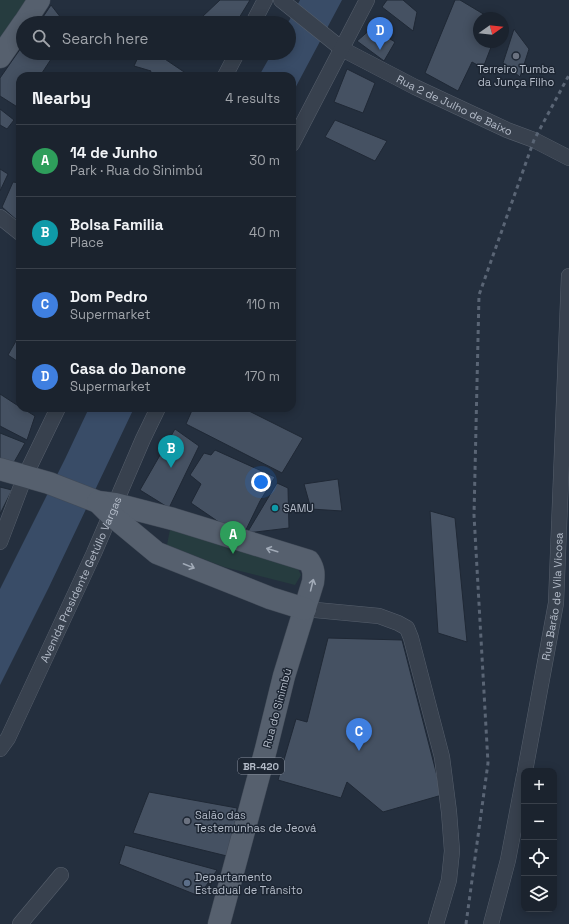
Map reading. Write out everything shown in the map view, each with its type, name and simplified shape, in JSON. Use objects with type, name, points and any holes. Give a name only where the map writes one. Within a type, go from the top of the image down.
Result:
[{"type":"main road","points":[[28,16],[39,0]]},
{"type":"main road","points":[[0,57],[16,33]]},
{"type":"main road","name":"BR-420","points":[[0,469],[49,483],[104,505],[173,519],[309,561],[313,568],[314,574],[305,609],[270,598],[157,553],[104,505]]},
{"type":"main road","points":[[157,553],[155,539],[158,532],[164,523],[173,519]]},
{"type":"main road","name":"Rua do Sinimbú","points":[[219,924],[284,676],[305,609]]},
{"type":"street","points":[[257,16],[265,0]]},
{"type":"street","points":[[296,136],[367,0]]},
{"type":"street","name":"Rua 2 de Julho de Baixo","points":[[286,5],[342,49],[415,87],[507,130],[534,140],[569,158]]},
{"type":"street","points":[[227,72],[233,60]]},
{"type":"street","points":[[0,217],[16,230]]},
{"type":"street","name":"Rua Barão de Vila Vicosa","points":[[526,768],[563,604],[569,276]]},
{"type":"street","points":[[0,542],[25,476],[56,412]]},
{"type":"street","name":"Avenida Presidente Getúlio Vargas","points":[[0,749],[8,738],[94,553],[104,505],[143,439],[156,412]]},
{"type":"street","points":[[305,609],[379,616],[407,628],[411,638],[442,757],[449,812],[452,851],[448,880],[436,924]]},
{"type":"street","points":[[491,924],[508,860],[521,792]]},
{"type":"street","points":[[20,924],[61,876]]},
{"type":"green space","points":[[0,0],[29,0],[18,16],[16,16],[16,19],[0,42]]},
{"type":"green space","points":[[171,524],[298,569],[301,575],[295,585],[224,567],[167,545]]},
{"type":"water","points":[[300,0],[342,0],[296,86],[296,72],[261,72],[268,60],[296,60],[296,16],[292,16]]},
{"type":"water","points":[[87,412],[132,412],[49,587],[0,685],[0,589]]},
{"type":"building","points":[[220,0],[250,0],[240,16],[203,16]]},
{"type":"building","points":[[387,0],[403,0],[417,12],[413,31],[382,7]]},
{"type":"building","points":[[455,0],[460,0],[480,12],[473,12],[473,48],[491,48],[483,68],[472,62],[458,91],[425,73]]},
{"type":"building","points":[[51,5],[60,16],[44,16]]},
{"type":"building","points":[[372,28],[395,42],[384,61],[357,41]]},
{"type":"building","name":"Terreiro Tumba da Junça Filho","points":[[514,29],[529,49],[520,77],[503,63]]},
{"type":"building","points":[[16,55],[16,60],[50,60],[43,72],[16,72],[16,106],[0,96],[0,78]]},
{"type":"building","points":[[137,60],[166,60],[184,72],[151,72],[134,66]]},
{"type":"building","points":[[347,69],[375,83],[363,113],[334,102]]},
{"type":"building","points":[[0,109],[14,120],[7,129],[0,125]]},
{"type":"building","points":[[335,120],[387,141],[375,161],[325,137]]},
{"type":"building","points":[[0,169],[8,174],[0,191]]},
{"type":"building","points":[[13,182],[16,182],[16,219],[2,207]]},
{"type":"building","points":[[16,341],[16,360],[8,355]]},
{"type":"building","points":[[0,394],[16,404],[16,412],[28,412],[35,416],[27,440],[0,426]]},
{"type":"building","points":[[191,412],[251,412],[303,438],[282,473],[186,424]]},
{"type":"building","points":[[175,429],[199,446],[169,508],[140,490]]},
{"type":"building","points":[[0,433],[25,443],[13,464],[0,460]]},
{"type":"building","points":[[215,450],[275,477],[260,501],[242,538],[191,503],[201,484],[190,475],[204,453],[211,455]]},
{"type":"building","points":[[338,479],[342,511],[311,509],[304,484]]},
{"type":"building","name":"SAMU","points":[[277,483],[288,488],[289,528],[247,533]]},
{"type":"building","points":[[0,487],[12,490],[0,514]]},
{"type":"building","points":[[430,511],[455,518],[467,642],[438,633]]},
{"type":"building","points":[[328,638],[402,640],[442,795],[383,812],[347,782],[341,798],[278,780],[296,719],[307,722]]},
{"type":"building","name":"Salão das Testemunhas de Jeová","points":[[149,792],[237,808],[231,857],[133,833]]},
{"type":"building","name":"Departamento Estadual de Trânsito","points":[[125,845],[217,870],[199,896],[119,864]]},
{"type":"railway","points":[[466,924],[488,763],[474,515],[479,295],[534,140],[569,75]]},
{"type":"place","name":"Casa do Danone","points":[[380,50]]},
{"type":"place","name":"Terreiro Tumba da Junça Filho","points":[[516,56]]},
{"type":"place","name":"Bolsa Familia","points":[[171,468]]},
{"type":"place","name":"SAMU","points":[[275,508]]},
{"type":"place","name":"14 de Junho","points":[[233,554]]},
{"type":"place","name":"Dom Pedro","points":[[359,751]]},
{"type":"place","name":"Salão das Testemunhas de Jeová","points":[[187,821]]},
{"type":"place","name":"Departamento Estadual de Trânsito","points":[[187,883]]}]
